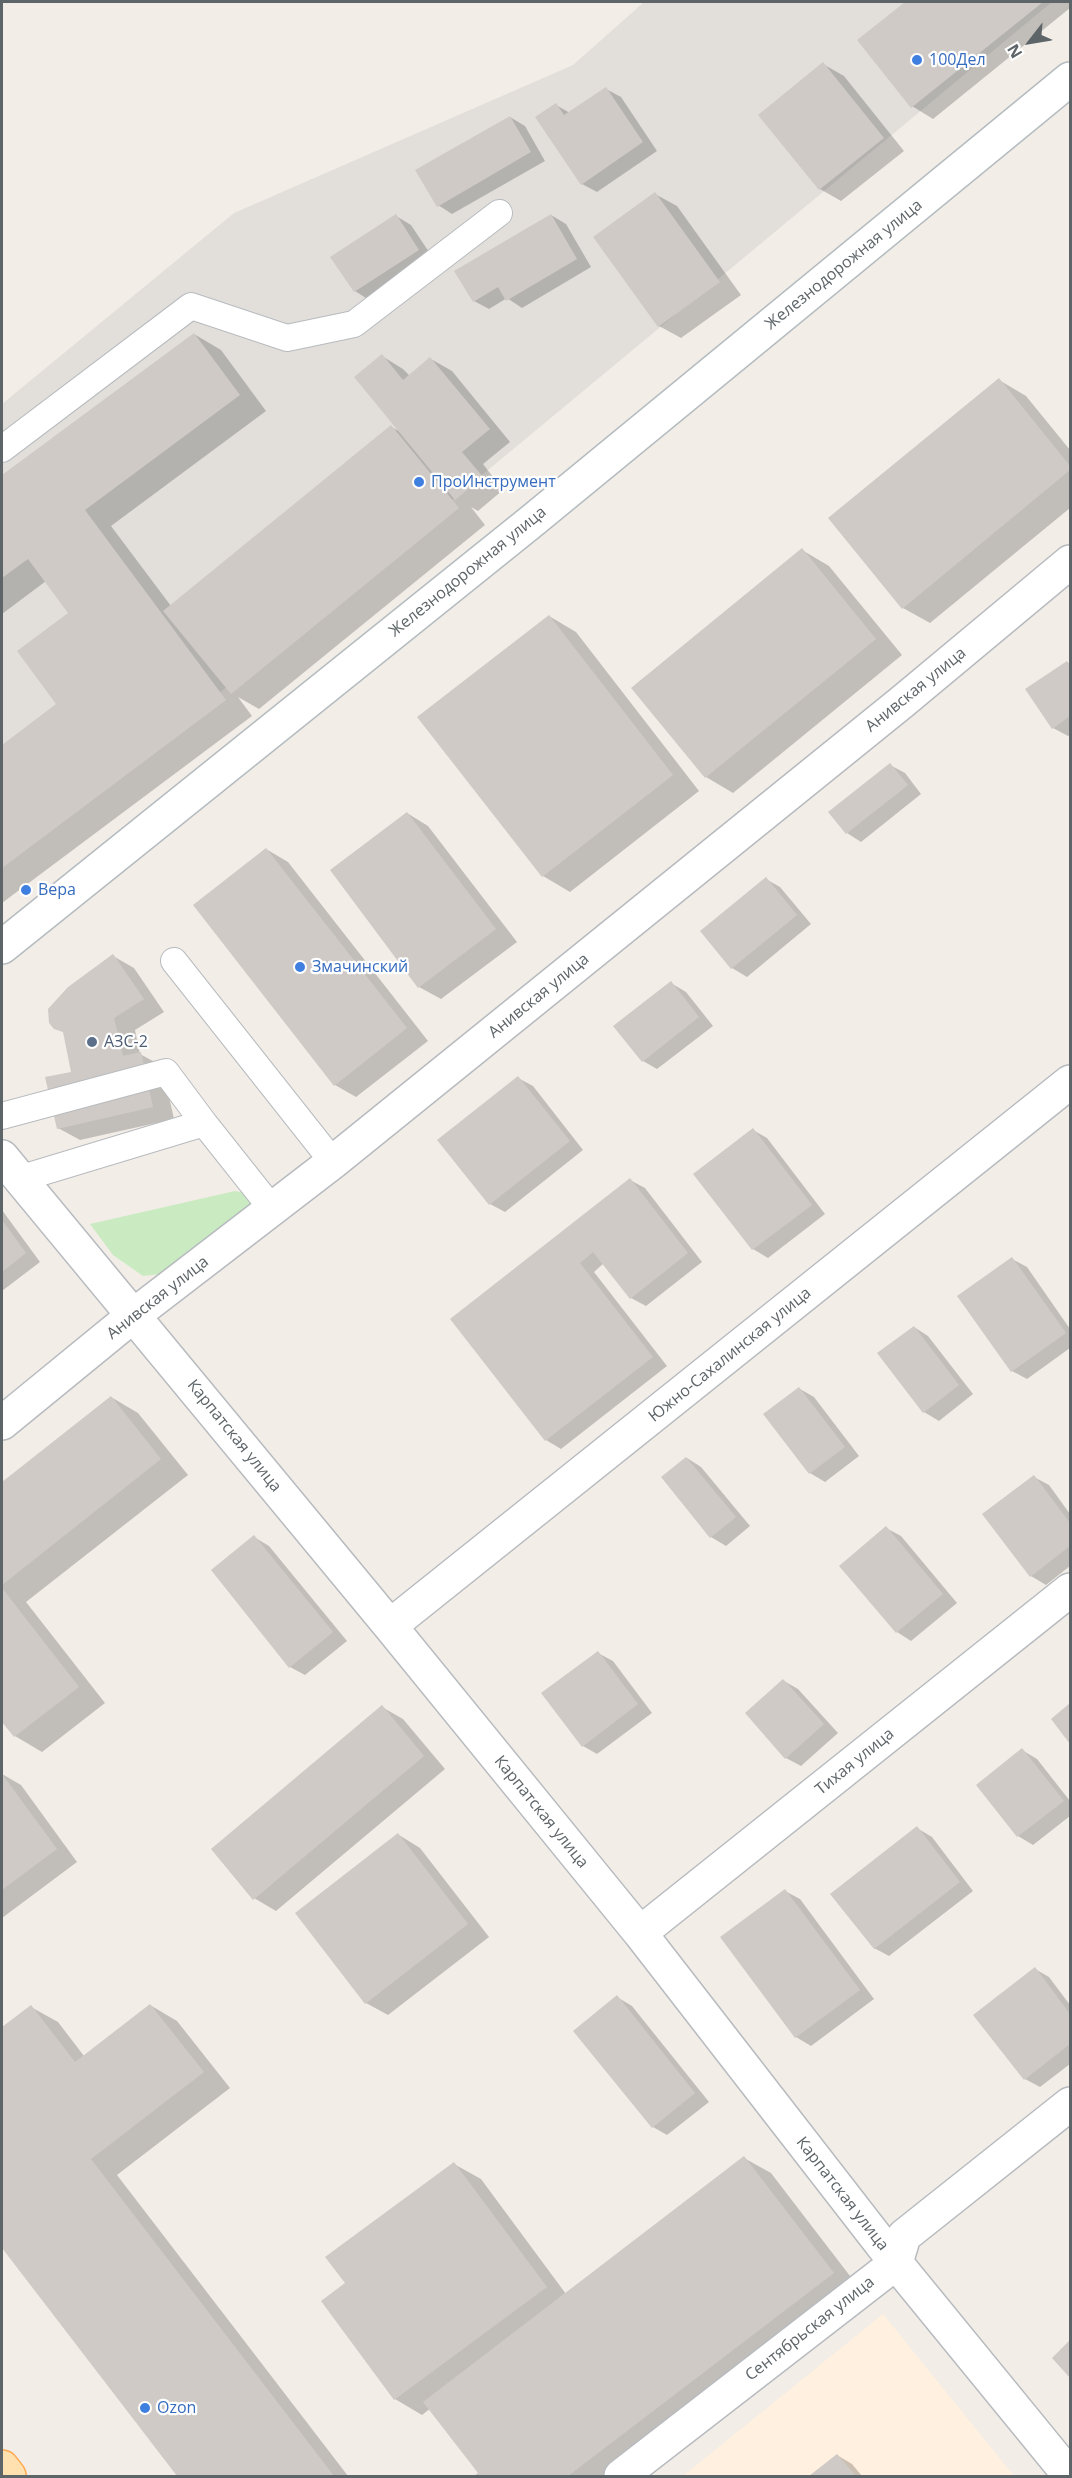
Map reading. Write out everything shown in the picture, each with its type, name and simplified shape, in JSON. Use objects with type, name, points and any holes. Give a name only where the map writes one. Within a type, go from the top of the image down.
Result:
[{"type":"main road","points":[[2,2467],[9,2476]]},
{"type":"street","name":"Железнодорожная улица","points":[[2,947],[532,521],[1071,79]]},
{"type":"street","name":"Анивская улица","points":[[2,1423],[134,1315],[333,1162],[902,702],[1071,562]]},
{"type":"street","name":"Южно-Сахалинская улица","points":[[390,1626],[1071,1082]]},
{"type":"street","name":"Карпатская улица","points":[[10,1168],[390,1626],[639,1934],[896,2263],[1070,2476]]},
{"type":"street","name":"Тихая улица","points":[[639,1934],[1071,1590]]},
{"type":"street","points":[[896,2263],[904,2236],[1071,2104]]},
{"type":"street","name":"Сентябрьская улица","points":[[621,2476],[896,2263]]},
{"type":"lane","points":[[2,449],[191,306],[288,338],[354,324],[499,213]]},
{"type":"lane","points":[[174,961],[333,1162]]},
{"type":"lane","points":[[2,1116],[166,1072],[273,1210]]},
{"type":"lane","points":[[10,1168],[204,1123]]},
{"type":"shaded area","points":[[644,2],[1052,2],[223,690],[2,856],[2,404],[234,213],[573,65]]},
{"type":"shaded area","points":[[883,2314],[1014,2476],[683,2476]]},
{"type":"green space","points":[[235,1191],[245,1193],[250,1201],[250,1210],[171,1273],[143,1276],[113,1255],[90,1224]]},
{"type":"building","points":[[905,2],[1043,2],[911,108],[857,40]]},
{"type":"building","points":[[823,62],[884,138],[819,190],[758,115]]},
{"type":"building","points":[[606,87],[643,142],[581,185],[535,117],[556,103],[564,115]]},
{"type":"building","points":[[510,116],[531,152],[437,207],[415,170]]},
{"type":"building","points":[[655,192],[720,282],[658,327],[593,237]]},
{"type":"building","points":[[396,214],[419,250],[354,292],[330,257]]},
{"type":"building","points":[[551,214],[577,259],[506,301],[498,287],[473,302],[454,271]]},
{"type":"building","points":[[194,333],[240,395],[85,510],[226,700],[2,868],[2,745],[56,704],[17,651],[68,613],[28,559],[2,578],[2,475]]},
{"type":"building","points":[[382,354],[403,380],[430,357],[490,429],[462,452],[483,477],[455,500],[354,377]]},
{"type":"building","points":[[999,378],[1070,466],[1070,470],[902,609],[828,518]]},
{"type":"building","points":[[391,425],[459,508],[231,694],[163,611]]},
{"type":"building","points":[[802,548],[876,639],[705,778],[631,688]]},
{"type":"building","points":[[549,615],[673,775],[542,877],[417,717]]},
{"type":"building","points":[[1067,661],[1070,665],[1070,716],[1052,729],[1025,689]]},
{"type":"building","points":[[890,763],[908,785],[846,834],[828,812]]},
{"type":"building","points":[[407,812],[496,929],[418,988],[330,870]]},
{"type":"building","name":"Змачинский","points":[[266,848],[407,1028],[334,1086],[193,905]]},
{"type":"building","points":[[766,877],[797,915],[731,969],[700,931]]},
{"type":"building","name":"АЗС-2","points":[[113,954],[144,999],[114,1018],[123,1056],[141,1052],[153,1107],[57,1129],[45,1077],[71,1072],[63,1032],[54,1029],[49,1023],[48,1009],[68,987]]},
{"type":"building","points":[[671,981],[699,1017],[642,1062],[613,1026]]},
{"type":"building","points":[[518,1076],[570,1141],[489,1205],[437,1140]]},
{"type":"building","points":[[753,1128],[812,1205],[752,1250],[693,1174]]},
{"type":"building","points":[[630,1178],[688,1253],[630,1299],[593,1252],[580,1263],[653,1357],[545,1441],[450,1319]]},
{"type":"building","points":[[2,1220],[26,1253],[2,1272]]},
{"type":"building","points":[[1012,1257],[1066,1333],[1011,1372],[957,1296]]},
{"type":"building","points":[[914,1326],[959,1385],[923,1413],[877,1353]]},
{"type":"building","points":[[799,1387],[845,1447],[809,1474],[763,1414]]},
{"type":"building","points":[[111,1396],[161,1459],[2,1585],[2,1482]]},
{"type":"building","points":[[686,1457],[736,1517],[710,1538],[661,1477]]},
{"type":"building","points":[[1034,1475],[1070,1523],[1070,1546],[1030,1577],[982,1514]]},
{"type":"building","points":[[886,1526],[943,1594],[896,1633],[839,1566]]},
{"type":"building","points":[[254,1535],[333,1632],[289,1668],[211,1570]]},
{"type":"building","points":[[2,1588],[79,1687],[14,1737],[2,1722]]},
{"type":"building","points":[[598,1651],[638,1704],[582,1747],[541,1693]]},
{"type":"building","points":[[783,1679],[824,1724],[785,1759],[745,1713]]},
{"type":"building","points":[[1070,1703],[1070,1744],[1051,1719]]},
{"type":"building","points":[[382,1705],[424,1756],[253,1900],[211,1849]]},
{"type":"building","points":[[1022,1748],[1064,1801],[1017,1837],[976,1785]]},
{"type":"building","points":[[2,1774],[57,1849],[2,1890]]},
{"type":"building","points":[[917,1826],[960,1882],[874,1949],[830,1894]]},
{"type":"building","points":[[398,1833],[468,1924],[365,2004],[295,1913]]},
{"type":"building","points":[[785,1889],[860,1990],[795,2038],[720,1937]]},
{"type":"building","points":[[1035,1967],[1070,2014],[1070,2044],[1024,2080],[973,2015]]},
{"type":"building","points":[[617,1995],[695,2093],[652,2128],[573,2031]]},
{"type":"building","points":[[150,2004],[204,2072],[91,2159],[334,2476],[177,2476],[2,2248],[2,2027],[31,2005],[75,2062]]},
{"type":"building","points":[[744,2156],[834,2273],[568,2476],[474,2476],[478,2473],[423,2402]]},
{"type":"building","points":[[454,2162],[547,2287],[394,2400],[321,2301],[345,2283],[325,2257]]},
{"type":"building","points":[[1070,2340],[1070,2378],[1052,2358]]},
{"type":"building","points":[[837,2454],[856,2476],[809,2476]]},
{"type":"place","name":"100Дел","points":[[917,60]]},
{"type":"place","name":"ПроИнструмент","points":[[419,482]]},
{"type":"place","name":"Вера","points":[[26,890]]},
{"type":"place","name":"Змачинский","points":[[300,967]]},
{"type":"place","name":"АЗС-2","points":[[92,1042]]},
{"type":"place","name":"Ozon","points":[[145,2408]]}]
